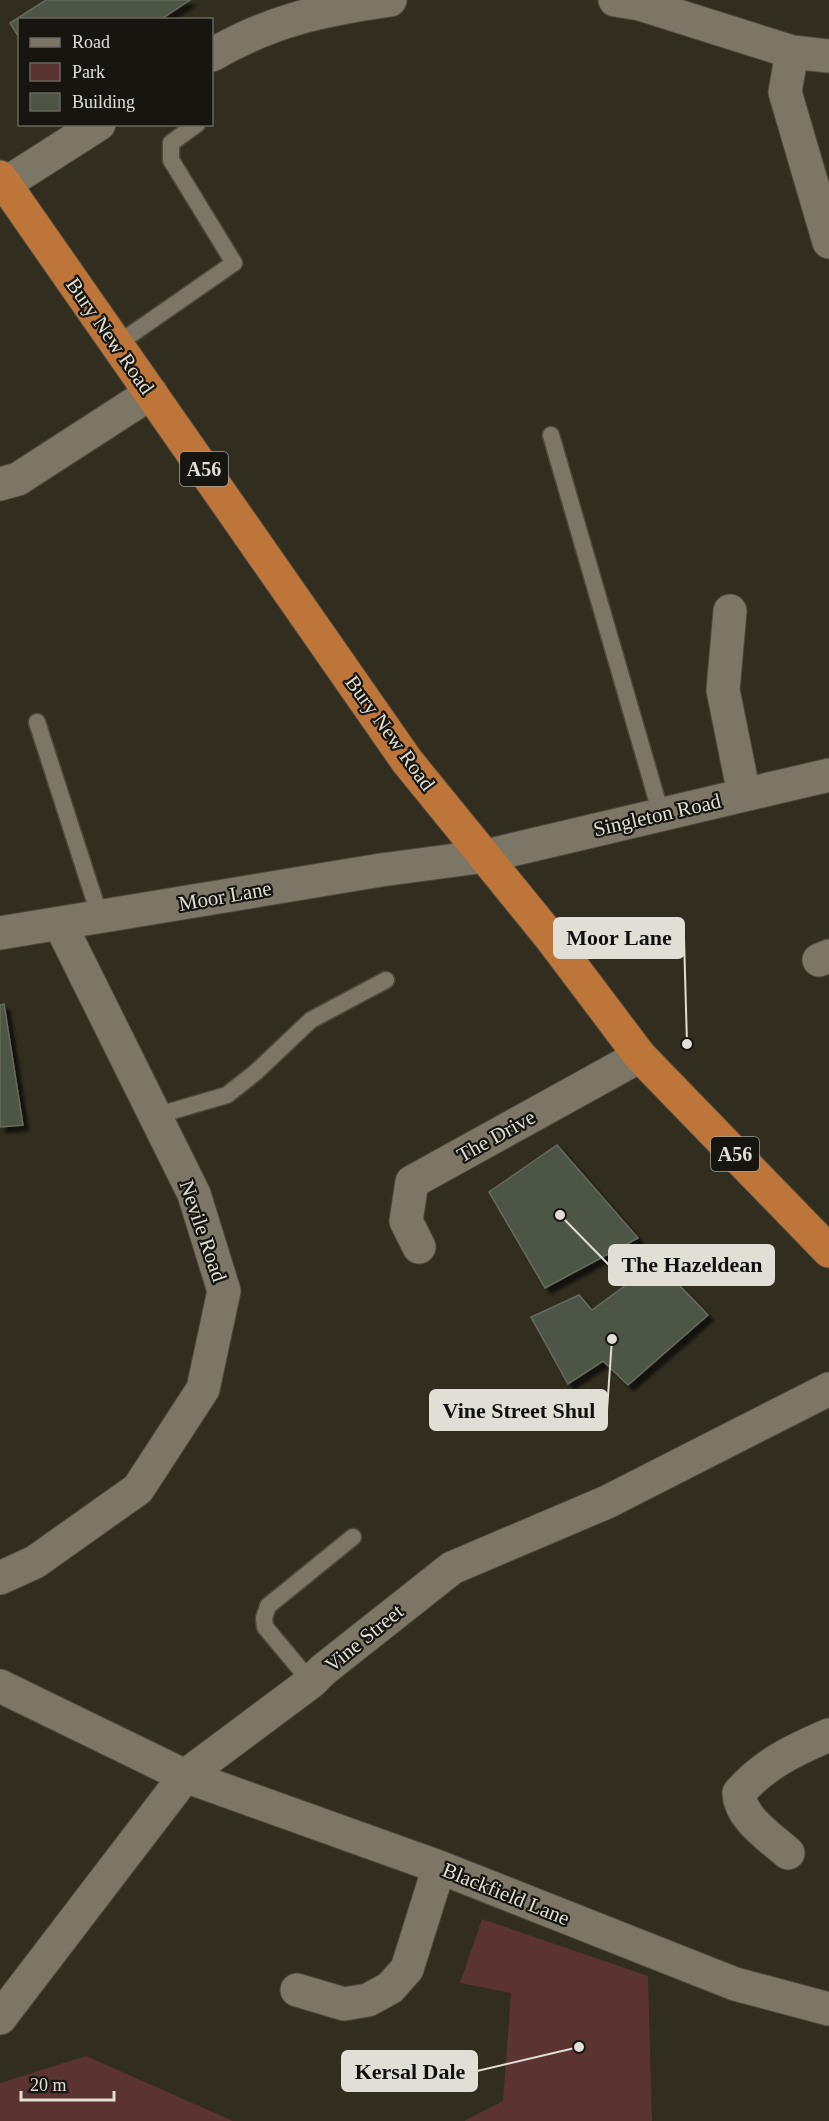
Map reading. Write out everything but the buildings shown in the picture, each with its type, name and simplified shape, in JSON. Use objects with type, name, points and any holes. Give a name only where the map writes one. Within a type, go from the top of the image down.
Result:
[{"type":"highway","name":"Bury New Road","points":[[2,180],[407,761],[486,856],[640,1056],[829,1251]]},
{"type":"street","points":[[213,56],[290,18],[390,0]]},
{"type":"street","points":[[615,0],[640,4],[792,52],[829,56]]},
{"type":"street","points":[[792,52],[785,92],[829,242]]},
{"type":"street","points":[[2,180],[96,126]]},
{"type":"street","points":[[0,484],[18,479],[151,393]]},
{"type":"street","points":[[730,611],[723,690],[744,794]]},
{"type":"street","name":"Singleton Road","points":[[486,856],[829,775]]},
{"type":"street","name":"Moor Lane","points":[[0,933],[381,870],[486,856]]},
{"type":"street","name":"Nevile Road","points":[[0,1578],[35,1562],[138,1489],[203,1389],[224,1291],[194,1194],[60,924]]},
{"type":"street","name":"The Drive","points":[[418,1247],[406,1221],[412,1182],[640,1056]]},
{"type":"street","name":"Vine Street","points":[[0,2018],[184,1776],[311,1682],[452,1568],[607,1502],[829,1389]]},
{"type":"street","name":"Blackfield Lane","points":[[0,1686],[184,1776],[439,1867],[735,1984],[829,2009]]},
{"type":"street","points":[[788,1853],[745,1813],[739,1802],[738,1793],[754,1775],[789,1752],[829,1735]]},
{"type":"street","points":[[297,1990],[344,2004],[368,2000],[390,1988],[407,1969],[439,1867]]},
{"type":"lane","points":[[116,345],[234,263],[171,160],[171,143],[195,126]]},
{"type":"lane","points":[[551,435],[661,814]]},
{"type":"lane","points":[[36,722],[100,917]]},
{"type":"lane","points":[[155,1116],[227,1095],[256,1072],[311,1020],[386,980]]},
{"type":"lane","points":[[311,1682],[265,1627],[264,1618],[268,1606],[353,1537]]},
{"type":"green space","points":[[482,1919],[648,1976],[652,2121],[464,2121],[503,2101],[511,1993],[460,1983]]},
{"type":"green space","points":[[86,2056],[233,2121],[0,2121],[0,2083]]},
{"type":"place","name":"Moor Lane","points":[[687,1044]]},
{"type":"place","name":"The Hazeldean","points":[[560,1215]]},
{"type":"place","name":"Vine Street Shul","points":[[612,1339]]},
{"type":"place","name":"Kersal Dale","points":[[579,2047]]}]
